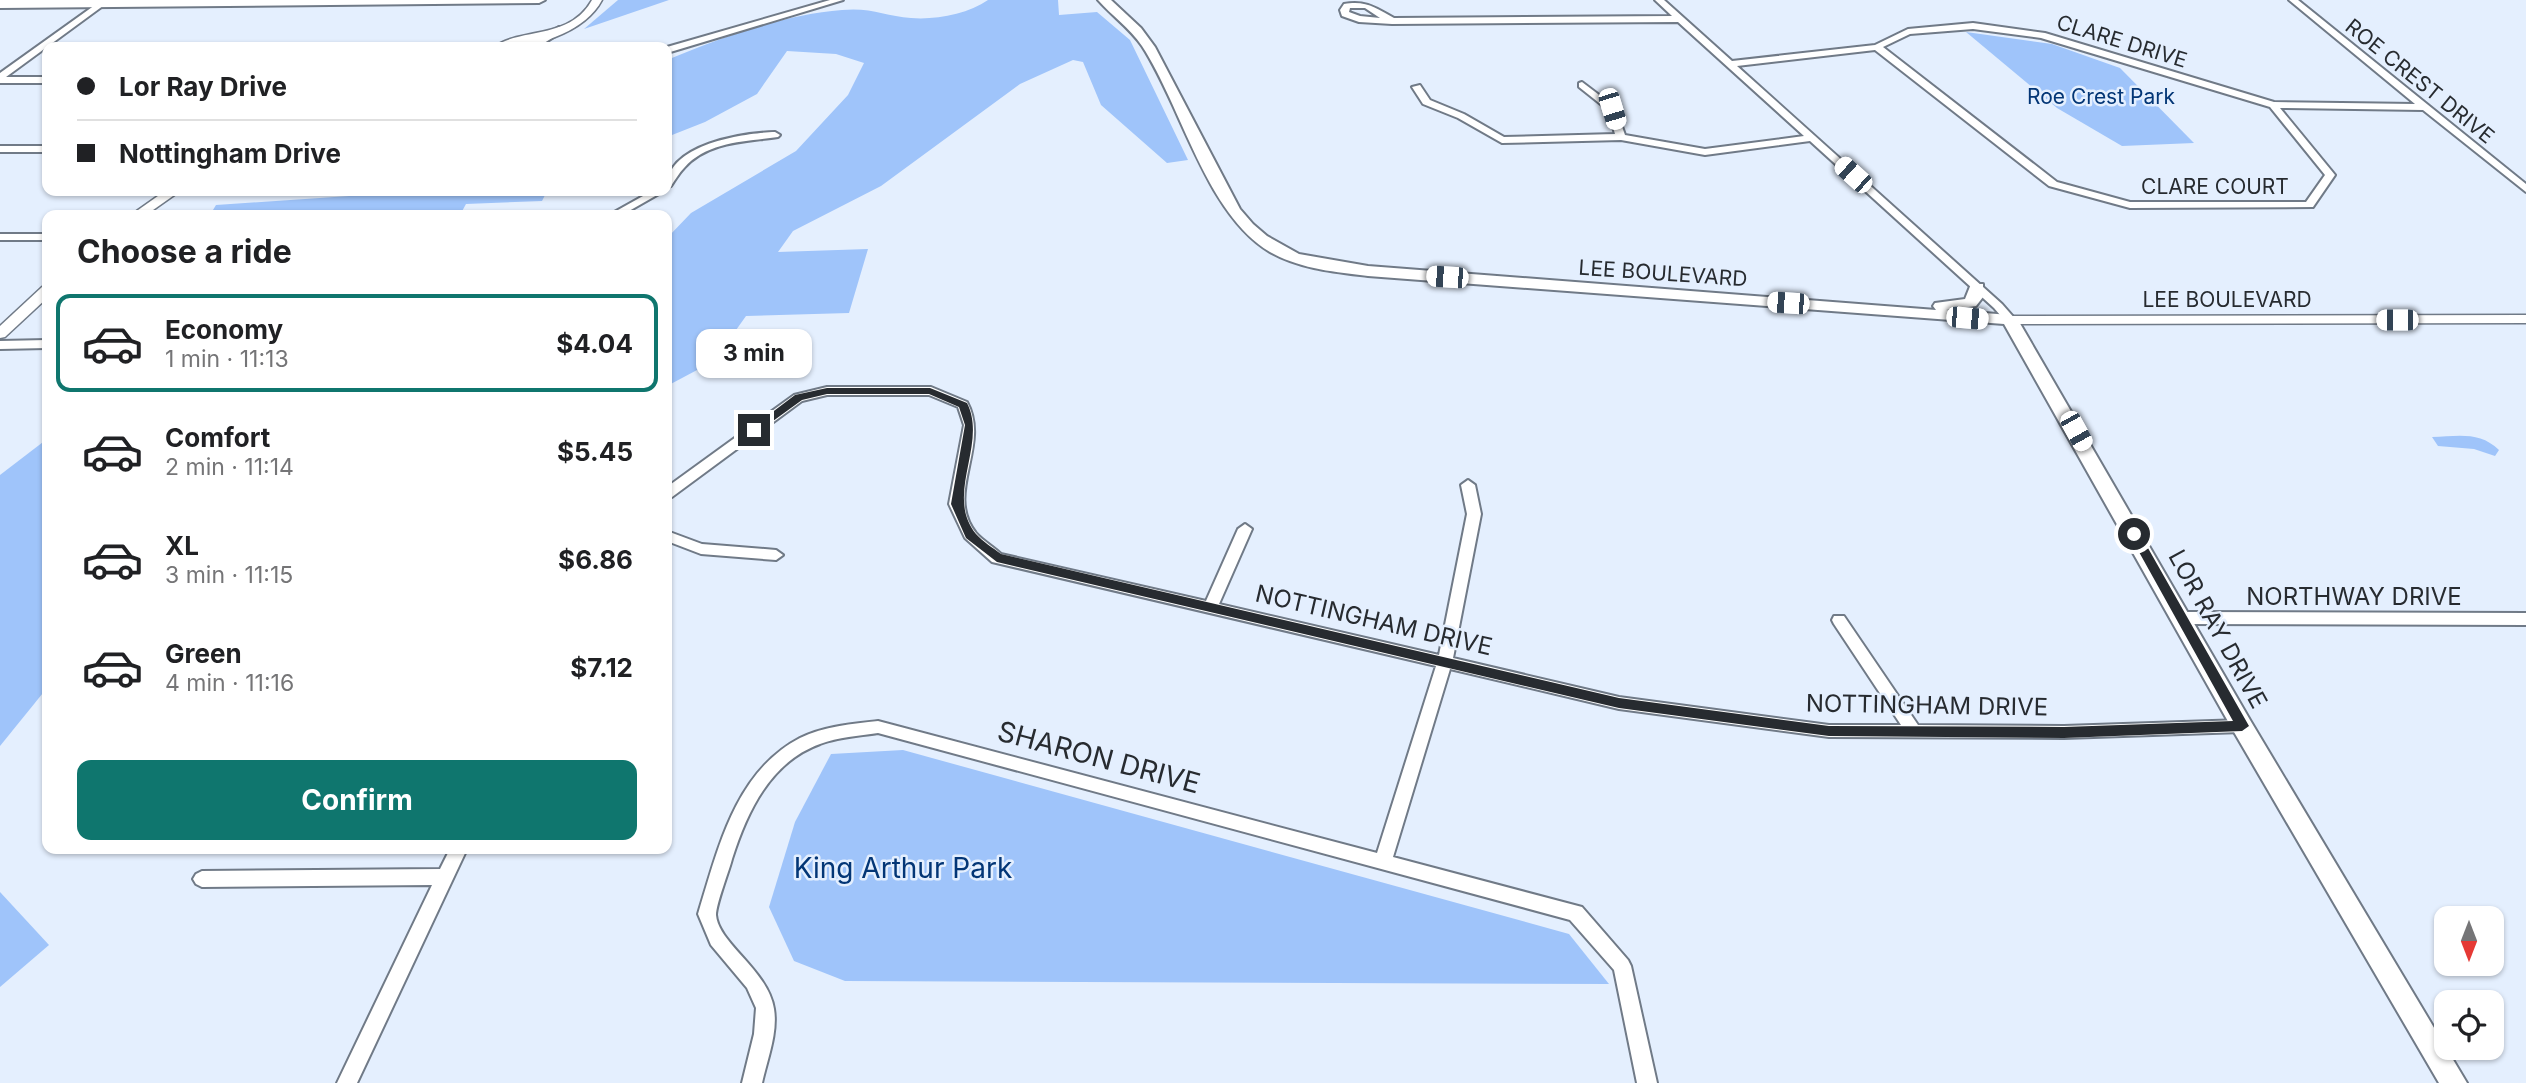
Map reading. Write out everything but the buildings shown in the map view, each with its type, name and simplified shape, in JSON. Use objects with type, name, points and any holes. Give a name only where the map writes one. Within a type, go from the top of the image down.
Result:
[{"type":"main road","points":[[0,5],[539,0]]},
{"type":"main road","name":"LEE BOULEVARD","points":[[1104,0],[1137,31],[1149,47],[1234,211],[1260,240],[1281,252],[1335,268],[2010,320]]},
{"type":"main road","points":[[1867,309],[1970,303],[1975,297],[1977,287]]},
{"type":"main road","name":"LOR RAY DRIVE","points":[[2010,320],[2183,618],[2242,726],[2454,1083]]},
{"type":"street","points":[[517,42],[585,19],[597,0]]},
{"type":"street","points":[[672,49],[839,0]]},
{"type":"street","name":"LOR RAY DRIVE","points":[[1659,0],[1977,287],[2010,320]]},
{"type":"street","name":"ROE CREST DRIVE","points":[[2293,0],[2526,189]]},
{"type":"street","points":[[50,42],[105,2]]},
{"type":"street","points":[[1392,21],[1679,19]]},
{"type":"street","name":"CLARE DRIVE","points":[[1728,64],[1877,47],[1908,32],[1973,26],[2042,35],[2273,105],[2424,107]]},
{"type":"street","points":[[540,42],[562,29]]},
{"type":"street","name":"CLARE COURT","points":[[1877,47],[2053,184],[2130,205],[2309,205],[2330,175],[2273,105]]},
{"type":"street","points":[[0,79],[42,48]]},
{"type":"street","points":[[0,79],[42,80]]},
{"type":"street","points":[[1582,85],[1612,109],[1621,137]]},
{"type":"street","points":[[1417,87],[1426,103],[1461,116],[1502,140],[1621,137],[1704,152],[1812,138]]},
{"type":"street","points":[[672,178],[684,162],[706,150],[750,136],[775,135]]},
{"type":"street","points":[[0,149],[42,149]]},
{"type":"street","points":[[144,210],[165,196]]},
{"type":"street","points":[[623,210],[650,196]]},
{"type":"street","points":[[0,237],[42,237]]},
{"type":"street","points":[[0,334],[42,295]]},
{"type":"street","name":"LEE BOULEVARD","points":[[2010,320],[2526,319]]},
{"type":"street","points":[[0,345],[42,344]]},
{"type":"street","name":"NOTTINGHAM DRIVE","points":[[672,490],[798,398],[827,391],[930,391],[964,405],[970,425],[957,504],[970,535],[997,558],[1619,703],[1829,731],[2064,732],[2242,726]]},
{"type":"street","points":[[1384,859],[1445,662],[1474,514],[1468,485]]},
{"type":"street","points":[[1211,607],[1245,528]]},
{"type":"street","points":[[672,538],[701,549],[776,555]]},
{"type":"street","name":"NORTHWAY DRIVE","points":[[2183,618],[2526,619]]},
{"type":"street","points":[[1839,620],[1915,733]]},
{"type":"street","name":"SHARON DRIVE","points":[[752,1083],[766,1011],[758,985],[710,932],[706,914],[744,802],[770,769],[804,743],[838,732],[878,727],[1384,859],[1576,913],[1622,965],[1647,1083]]},
{"type":"street","points":[[347,1083],[456,854]]},
{"type":"street","points":[[202,879],[444,877]]},
{"type":"green space","points":[[618,0],[669,0],[584,29]]},
{"type":"green space","points":[[988,0],[1058,0],[1059,15],[1097,12],[1130,40],[1188,160],[1167,163],[1101,105],[1083,62],[1073,60],[1020,84],[881,186],[793,231],[778,252],[868,249],[849,313],[746,316],[714,361],[672,383],[672,233],[691,213],[796,151],[848,95],[864,63],[836,54],[787,51],[757,94],[705,122],[672,135],[672,58],[731,35],[820,13],[852,9],[911,18],[931,18],[951,15]]},
{"type":"green space","name":"Roe Crest Park","points":[[1966,32],[2052,44],[2120,68],[2194,143],[2122,146],[2057,108]]},
{"type":"green space","points":[[349,196],[544,196],[542,201],[466,204],[463,210],[213,210],[216,205]]},
{"type":"green space","points":[[2432,437],[2476,437],[2499,450],[2495,456],[2474,449],[2438,446]]},
{"type":"green space","points":[[42,443],[42,694],[0,746],[0,475]]},
{"type":"green space","name":"King Arthur Park","points":[[903,750],[1569,934],[1609,984],[845,981],[794,961],[769,907],[795,822],[831,754]]},
{"type":"green space","points":[[0,892],[49,945],[0,987]]},
{"type":"route","points":[[754,430],[798,398],[827,391],[930,391],[964,405],[970,425],[957,504],[970,535],[997,558],[1619,703],[1829,731],[2064,732],[2242,726],[2134,534]]}]
